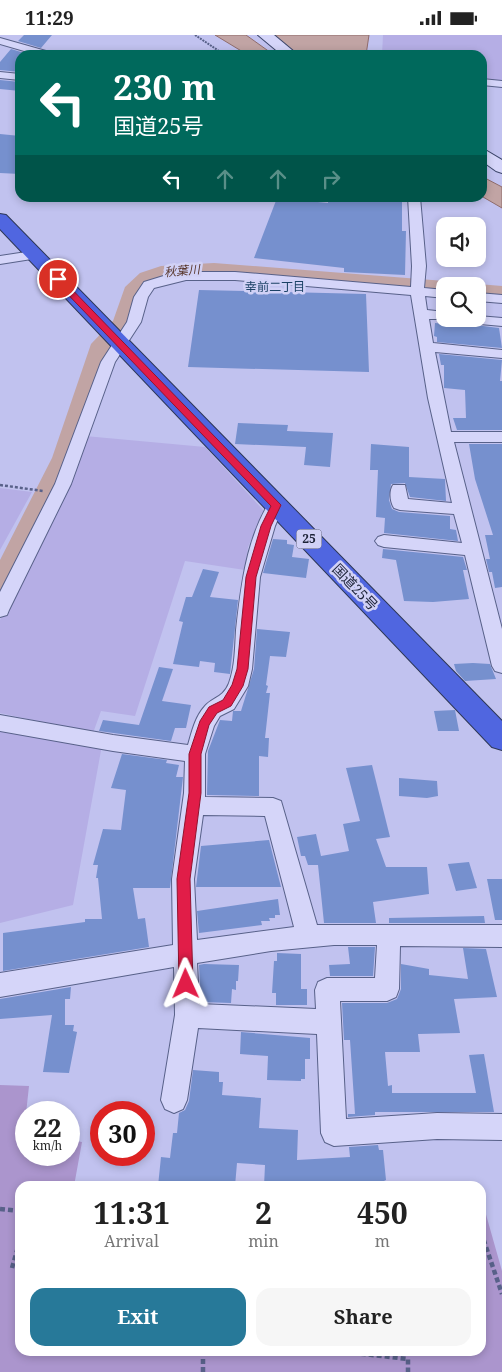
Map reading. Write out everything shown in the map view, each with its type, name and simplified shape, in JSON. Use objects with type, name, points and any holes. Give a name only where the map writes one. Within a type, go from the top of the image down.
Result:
[{"type":"highway","name":"国道25号","points":[[0,219],[502,739]]},
{"type":"main road","points":[[265,35],[284,50]]},
{"type":"main road","points":[[487,157],[502,168]]},
{"type":"street","points":[[0,41],[32,50]]},
{"type":"street","points":[[0,75],[15,76]]},
{"type":"street","points":[[487,82],[502,84]]},
{"type":"street","points":[[414,202],[421,314],[444,437],[502,666]]},
{"type":"street","points":[[0,260],[34,255]]},
{"type":"street","points":[[0,610],[63,484],[108,361],[113,336],[134,322],[141,297],[149,285],[170,278],[235,276],[418,285],[436,291]]},
{"type":"street","points":[[486,298],[502,299]]},
{"type":"street","points":[[421,314],[436,316]]},
{"type":"street","points":[[486,320],[502,322]]},
{"type":"street","points":[[427,347],[502,354]]},
{"type":"street","points":[[444,437],[502,437]]},
{"type":"street","points":[[399,489],[400,504],[461,509]]},
{"type":"street","points":[[174,1101],[187,1015],[183,879],[194,807],[195,754],[204,724],[213,710],[227,703],[238,686],[242,669],[251,577],[266,526],[276,505]]},
{"type":"street","points":[[384,541],[472,551]]},
{"type":"street","points":[[0,723],[103,741],[195,754]]},
{"type":"street","points":[[194,807],[273,807],[308,936]]},
{"type":"street","points":[[0,985],[185,953],[308,936],[360,932],[456,938],[502,936]]},
{"type":"street","points":[[389,934],[388,989],[327,990],[334,1133],[437,1126],[502,1127]]},
{"type":"street","points":[[187,1015],[328,1022]]},
{"type":"path","points":[[195,35],[219,50]]},
{"type":"path","points":[[0,485],[37,490]]},
{"type":"path","points":[[0,1209],[15,1210]]},
{"type":"path","points":[[486,1247],[502,1294]]},
{"type":"path","points":[[12,1268],[15,1258]]},
{"type":"path","points":[[203,1356],[203,1372]]},
{"type":"path","points":[[381,1356],[408,1359],[408,1372]]},
{"type":"shaded area","points":[[215,35],[246,35],[267,50],[240,50]]},
{"type":"shaded area","points":[[272,35],[369,35],[367,50],[292,50]]},
{"type":"shaded area","points":[[383,35],[502,35],[502,82],[487,81],[487,50],[382,50]]},
{"type":"shaded area","points":[[487,179],[502,187],[502,208],[487,199]]},
{"type":"shaded area","points":[[85,436],[205,447],[264,511],[248,547],[245,570],[185,561],[135,716],[101,711],[93,733],[0,713],[0,620],[66,489]]},
{"type":"shaded area","points":[[0,488],[32,492],[0,550]]},
{"type":"shaded area","points":[[0,725],[102,745],[73,905],[0,923]]},
{"type":"shaded area","points":[[0,1085],[29,1086],[27,1101],[15,1101],[15,1166],[78,1166],[75,1181],[15,1181],[15,1356],[486,1356],[486,1215],[502,1271],[502,1372],[0,1372]]},
{"type":"building","points":[[24,35],[52,35],[41,48],[18,41]]},
{"type":"building","points":[[11,49],[15,50],[15,72],[0,70],[0,62]]},
{"type":"building","points":[[0,80],[15,82],[15,90],[0,89]]},
{"type":"building","points":[[0,134],[15,136],[15,174],[0,173]]},
{"type":"building","points":[[275,202],[402,202],[402,231],[406,231],[405,275],[344,272],[344,268],[254,258]]},
{"type":"building","points":[[199,290],[366,294],[369,372],[188,367]]},
{"type":"building","points":[[435,323],[436,327],[499,328],[502,348],[437,342],[437,337],[434,336]]},
{"type":"building","points":[[439,354],[502,360],[500,381],[502,381],[502,430],[457,430],[453,418],[466,418],[465,390],[444,388],[444,365],[441,365]]},
{"type":"building","points":[[238,423],[288,425],[287,431],[333,433],[330,467],[304,465],[306,447],[235,444]]},
{"type":"building","points":[[371,444],[409,447],[409,477],[445,479],[446,501],[410,497],[405,483],[391,484],[389,500],[392,509],[399,512],[450,516],[450,529],[456,530],[458,541],[384,533],[385,518],[376,517],[378,470],[370,470]]},
{"type":"building","points":[[469,444],[502,444],[502,587],[495,588],[492,572],[489,572],[486,559],[490,559],[485,535],[493,535],[475,479]]},
{"type":"building","points":[[273,539],[287,540],[287,544],[294,545],[292,557],[309,559],[306,578],[263,573]]},
{"type":"building","points":[[383,549],[463,557],[467,570],[463,570],[469,599],[433,602],[404,601],[396,560],[382,558]]},
{"type":"building","points":[[203,569],[219,572],[210,597],[238,600],[230,674],[214,672],[215,663],[200,661],[199,667],[173,664],[183,622],[179,621],[186,597],[192,597]]},
{"type":"building","points":[[257,629],[290,632],[286,657],[270,656],[266,685],[268,686],[266,693],[270,693],[265,738],[269,738],[268,757],[259,756],[259,796],[207,795],[208,751],[220,720],[232,721],[233,711],[241,711],[254,669]]},
{"type":"building","points":[[454,664],[490,664],[496,679],[465,681],[456,671]]},
{"type":"building","points":[[159,667],[173,669],[162,701],[191,705],[186,728],[175,728],[171,741],[99,731],[103,720],[139,725]]},
{"type":"building","points":[[455,710],[459,731],[438,731],[434,711]]},
{"type":"building","points":[[122,754],[167,760],[166,763],[179,765],[176,777],[183,777],[170,888],[133,888],[138,919],[145,918],[149,947],[3,971],[3,933],[85,922],[85,919],[102,919],[98,878],[96,878],[98,865],[93,865],[103,829],[121,830],[126,790],[111,788]]},
{"type":"building","points":[[372,765],[390,837],[376,839],[386,867],[427,867],[429,894],[373,902],[376,923],[324,923],[318,865],[308,865],[305,856],[301,856],[297,837],[316,834],[321,856],[349,851],[343,824],[360,821],[346,768]]},
{"type":"building","points":[[399,778],[437,781],[438,796],[427,798],[399,796]]},
{"type":"building","points":[[269,840],[281,887],[196,887],[201,846]]},
{"type":"building","points":[[469,862],[477,888],[456,891],[448,864]]},
{"type":"building","points":[[487,879],[502,879],[502,920],[495,920]]},
{"type":"building","points":[[278,899],[280,915],[275,915],[275,918],[269,918],[270,921],[261,921],[262,925],[199,933],[197,911]]},
{"type":"building","points":[[484,916],[485,923],[389,923],[389,918]]},
{"type":"building","points":[[348,947],[375,947],[373,976],[330,976],[329,965],[350,964]]},
{"type":"building","points":[[463,948],[486,949],[497,997],[454,999],[460,1033],[418,1034],[420,1052],[385,1052],[388,1086],[392,1085],[392,1093],[476,1093],[469,1055],[484,1054],[494,1112],[375,1112],[375,1115],[348,1117],[348,1114],[355,1114],[350,1040],[344,1040],[342,1003],[387,1003],[397,999],[401,989],[401,964],[429,969],[429,975],[468,979]]},
{"type":"building","points":[[277,953],[301,954],[301,989],[307,989],[307,1005],[276,1005],[276,993],[272,993],[274,961],[277,961]]},
{"type":"building","points":[[199,965],[239,965],[238,981],[236,981],[236,990],[232,989],[231,1003],[201,1002]]},
{"type":"building","points":[[71,987],[70,999],[65,999],[65,1025],[74,1025],[73,1031],[77,1032],[69,1073],[43,1072],[52,1015],[0,1019],[0,999]]},
{"type":"building","points":[[241,1032],[310,1038],[310,1059],[305,1059],[305,1079],[301,1079],[301,1081],[267,1080],[268,1056],[240,1054]]},
{"type":"building","points":[[193,1070],[219,1072],[219,1082],[223,1082],[222,1095],[261,1098],[259,1128],[298,1130],[297,1160],[350,1157],[349,1147],[378,1145],[379,1150],[383,1150],[386,1180],[264,1181],[265,1165],[237,1163],[235,1181],[159,1181],[161,1157],[170,1158],[173,1133],[177,1133],[179,1113],[185,1110],[189,1101]]},
{"type":"waterway","name":"秋葉川","points":[[0,588],[65,458],[102,344],[123,324],[136,287],[147,277],[168,270],[214,269],[436,286]]},
{"type":"waterway","name":"秋葉川","points":[[486,291],[502,292]]},
{"type":"district","name":"幸前二丁目","points":[[275,287]]},
{"type":"route","points":[[58,279],[276,505],[266,526],[251,577],[248,619],[238,686],[227,703],[213,710],[204,724],[195,754],[193,816],[183,879],[186,984]]}]
